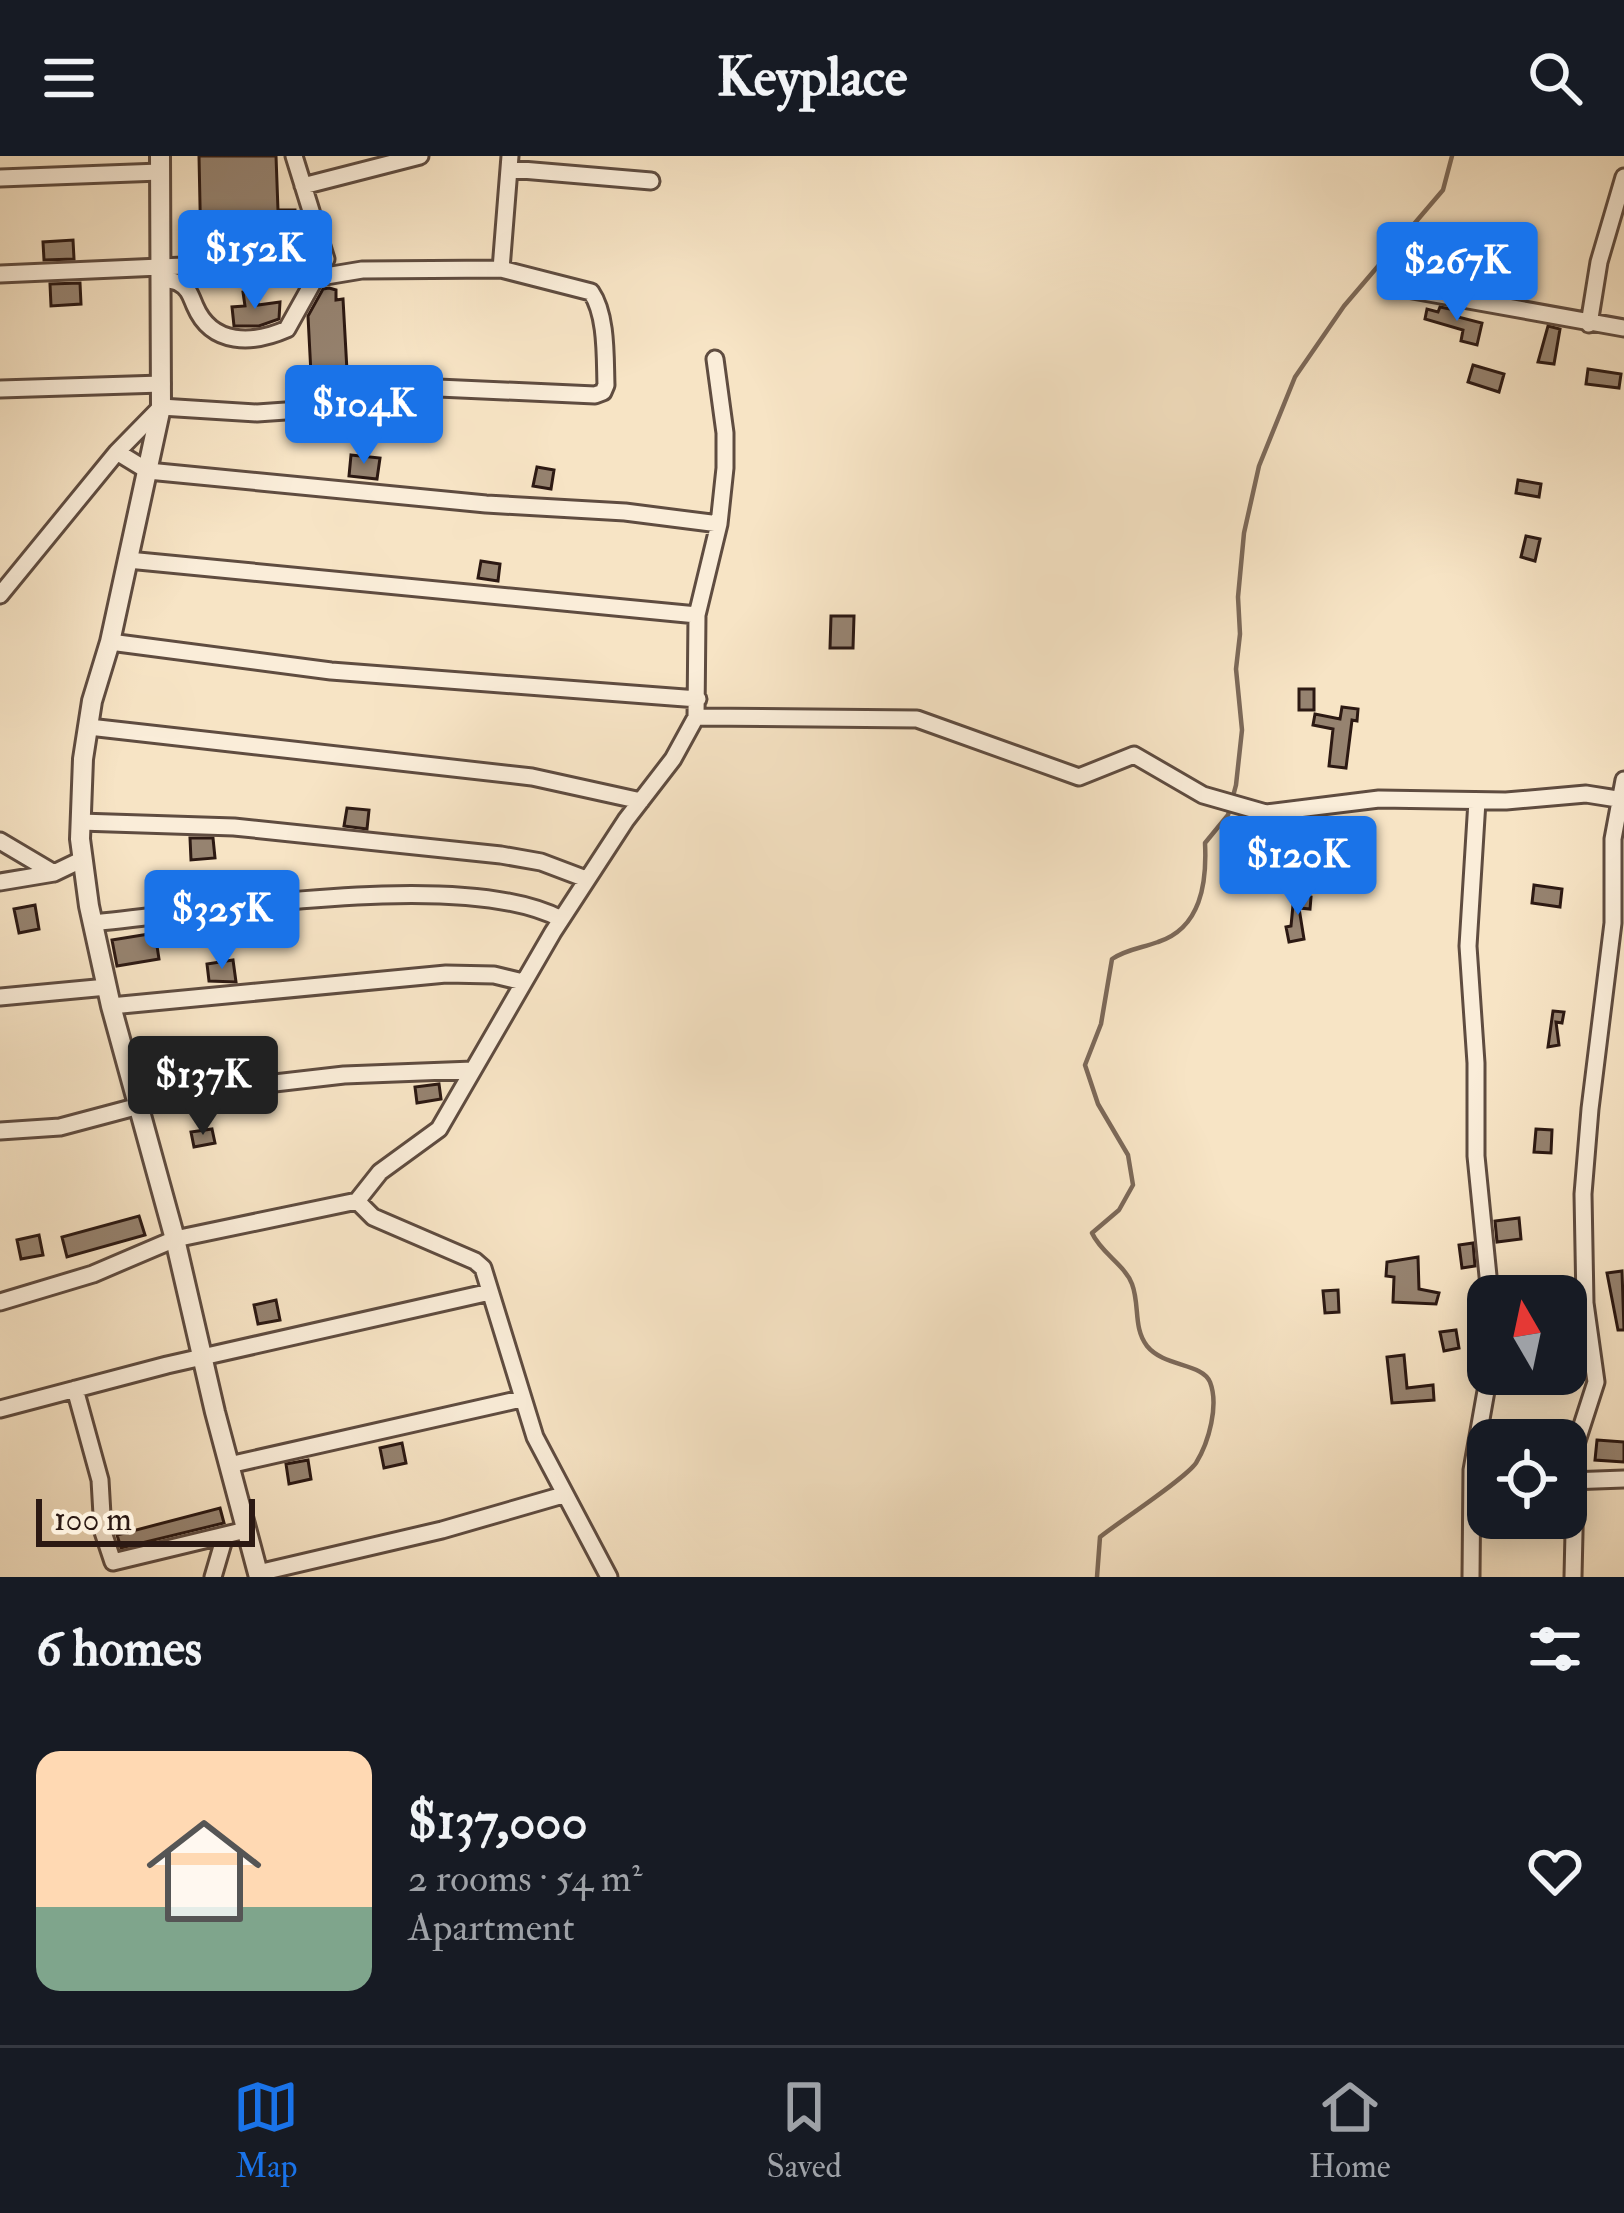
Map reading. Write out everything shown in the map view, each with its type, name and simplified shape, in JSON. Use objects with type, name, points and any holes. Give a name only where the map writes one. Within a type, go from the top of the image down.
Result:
[{"type":"street","points":[[160,273],[186,287],[204,323],[226,338],[241,340],[287,329],[320,277],[326,251],[294,156]]},
{"type":"street","points":[[304,187],[420,156]]},
{"type":"street","points":[[501,269],[510,162],[651,181]]},
{"type":"street","points":[[0,178],[160,164],[161,407],[110,642],[92,701],[80,822],[81,860],[109,996],[176,1239],[258,1575],[563,1496]]},
{"type":"street","points":[[1589,324],[1599,262],[1624,177]]},
{"type":"street","points":[[0,274],[160,273],[280,263],[320,277],[362,270],[501,269],[591,292],[597,302],[606,367],[603,392],[416,387],[300,410],[257,413],[161,407],[117,452],[0,595]]},
{"type":"street","points":[[1407,289],[1624,328]]},
{"type":"street","points":[[0,1302],[93,1274],[176,1239],[357,1201],[380,1172],[439,1129],[586,879],[673,759],[697,708],[697,615],[719,524],[725,434],[715,359]]},
{"type":"street","points":[[0,389],[162,384]]},
{"type":"street","points":[[117,452],[148,471],[719,524]]},
{"type":"street","points":[[128,560],[697,615]]},
{"type":"street","points":[[110,642],[331,671],[697,708],[917,718],[1079,777],[1134,754],[1178,783],[1265,813],[1379,799],[1477,801],[1586,794],[1622,800]]},
{"type":"street","points":[[89,727],[532,777],[641,801]]},
{"type":"street","points":[[1584,1419],[1596,1382],[1585,1303],[1583,1194],[1613,923],[1613,839],[1624,780]]},
{"type":"street","points":[[1477,801],[1468,946],[1476,1156],[1488,1275]]},
{"type":"street","points":[[80,822],[234,827],[501,855],[541,862],[586,879]]},
{"type":"street","points":[[0,841],[54,873]]},
{"type":"street","points":[[0,882],[54,873],[81,860]]},
{"type":"street","points":[[92,922],[332,899],[436,896],[512,900],[562,919]]},
{"type":"street","points":[[0,997],[109,996],[446,974],[494,975],[523,982]]},
{"type":"street","points":[[0,1131],[59,1127],[137,1102],[344,1076],[473,1070]]},
{"type":"street","points":[[357,1201],[373,1217],[483,1268],[521,1399],[563,1496],[610,1577]]},
{"type":"street","points":[[0,1409],[490,1292]]},
{"type":"street","points":[[74,1389],[100,1480],[103,1532],[112,1562],[246,1530]]},
{"type":"street","points":[[229,1466],[521,1399]]},
{"type":"street","points":[[1587,1480],[1624,1479]]},
{"type":"street","points":[[213,1577],[225,1536]]},
{"type":"street","points":[[1471,1577],[1475,1539]]},
{"type":"street","points":[[1572,1539],[1573,1577]]},
{"type":"building","points":[[199,156],[276,156],[278,210],[295,210],[296,249],[201,253]]},
{"type":"building","points":[[73,240],[74,259],[44,260],[43,242]]},
{"type":"building","points":[[80,283],[81,304],[51,306],[50,284]]},
{"type":"building","points":[[323,289],[336,290],[336,300],[343,299],[347,371],[311,374],[308,316]]},
{"type":"building","points":[[256,290],[258,305],[280,302],[279,319],[259,326],[234,326],[232,307],[245,306],[243,292]]},
{"type":"building","points":[[1440,307],[1482,323],[1477,345],[1461,341],[1463,330],[1425,319],[1427,309],[1438,312]]},
{"type":"building","points":[[1548,326],[1560,329],[1554,364],[1538,362]]},
{"type":"building","points":[[1473,365],[1504,374],[1499,392],[1468,382]]},
{"type":"building","points":[[1588,369],[1621,374],[1619,388],[1586,384]]},
{"type":"building","points":[[351,455],[380,458],[377,479],[349,476]]},
{"type":"building","points":[[537,467],[554,470],[551,489],[533,486]]},
{"type":"building","points":[[1518,480],[1541,484],[1539,497],[1516,493]]},
{"type":"building","points":[[1526,536],[1540,539],[1535,561],[1521,557]]},
{"type":"building","points":[[481,561],[500,564],[498,581],[478,578]]},
{"type":"building","points":[[831,616],[854,616],[853,648],[830,648]]},
{"type":"building","points":[[1299,689],[1314,689],[1314,710],[1299,710]]},
{"type":"building","points":[[1342,707],[1358,709],[1357,721],[1352,720],[1346,768],[1329,766],[1333,729],[1313,725],[1315,714],[1340,719]]},
{"type":"building","points":[[347,808],[369,810],[367,829],[344,826]]},
{"type":"building","points":[[190,838],[213,838],[215,858],[191,860]]},
{"type":"building","points":[[1534,885],[1562,889],[1560,907],[1532,903]]},
{"type":"building","points":[[1294,895],[1311,897],[1310,909],[1299,908],[1304,939],[1289,942],[1286,927],[1291,926]]},
{"type":"building","points":[[35,905],[39,929],[19,933],[14,909]]},
{"type":"building","points":[[155,933],[159,959],[117,966],[112,940]]},
{"type":"building","points":[[233,960],[236,982],[209,981],[207,964]]},
{"type":"building","points":[[1553,1011],[1564,1012],[1562,1023],[1556,1022],[1559,1045],[1548,1047]]},
{"type":"building","points":[[439,1084],[441,1099],[417,1103],[415,1087]]},
{"type":"building","points":[[212,1129],[215,1143],[194,1147],[191,1132]]},
{"type":"building","points":[[1536,1129],[1552,1130],[1551,1153],[1534,1152]]},
{"type":"building","points":[[139,1216],[145,1235],[67,1257],[62,1237]]},
{"type":"building","points":[[1519,1218],[1521,1239],[1497,1242],[1495,1221]]},
{"type":"building","points":[[39,1235],[43,1255],[21,1259],[17,1240]]},
{"type":"building","points":[[1473,1243],[1475,1266],[1462,1268],[1459,1245]]},
{"type":"building","points":[[1418,1257],[1419,1289],[1439,1293],[1436,1304],[1393,1302],[1394,1277],[1386,1276],[1387,1262]]},
{"type":"building","points":[[1622,1271],[1624,1330],[1618,1330],[1607,1273]]},
{"type":"building","points":[[1338,1290],[1339,1312],[1325,1313],[1323,1291]]},
{"type":"building","points":[[276,1300],[280,1320],[258,1324],[254,1305]]},
{"type":"building","points":[[1456,1330],[1459,1348],[1444,1351],[1440,1332]]},
{"type":"building","points":[[1404,1355],[1407,1388],[1433,1385],[1434,1400],[1392,1403],[1387,1357]]},
{"type":"building","points":[[1597,1440],[1624,1442],[1624,1462],[1595,1460]]},
{"type":"building","points":[[402,1443],[406,1463],[384,1468],[380,1448]]},
{"type":"building","points":[[308,1460],[311,1479],[289,1484],[286,1464]]},
{"type":"building","points":[[220,1508],[224,1523],[121,1548],[117,1535]]},
{"type":"waterway","points":[[1097,1577],[1100,1537],[1196,1463],[1209,1434],[1213,1401],[1206,1376],[1147,1346],[1132,1284],[1092,1233],[1119,1210],[1133,1185],[1128,1155],[1098,1104],[1085,1065],[1101,1024],[1112,959],[1158,942],[1184,926],[1202,888],[1205,843],[1228,815],[1242,730],[1236,669],[1238,597],[1244,533],[1259,466],[1295,377],[1344,306],[1443,190],[1452,156]]}]
